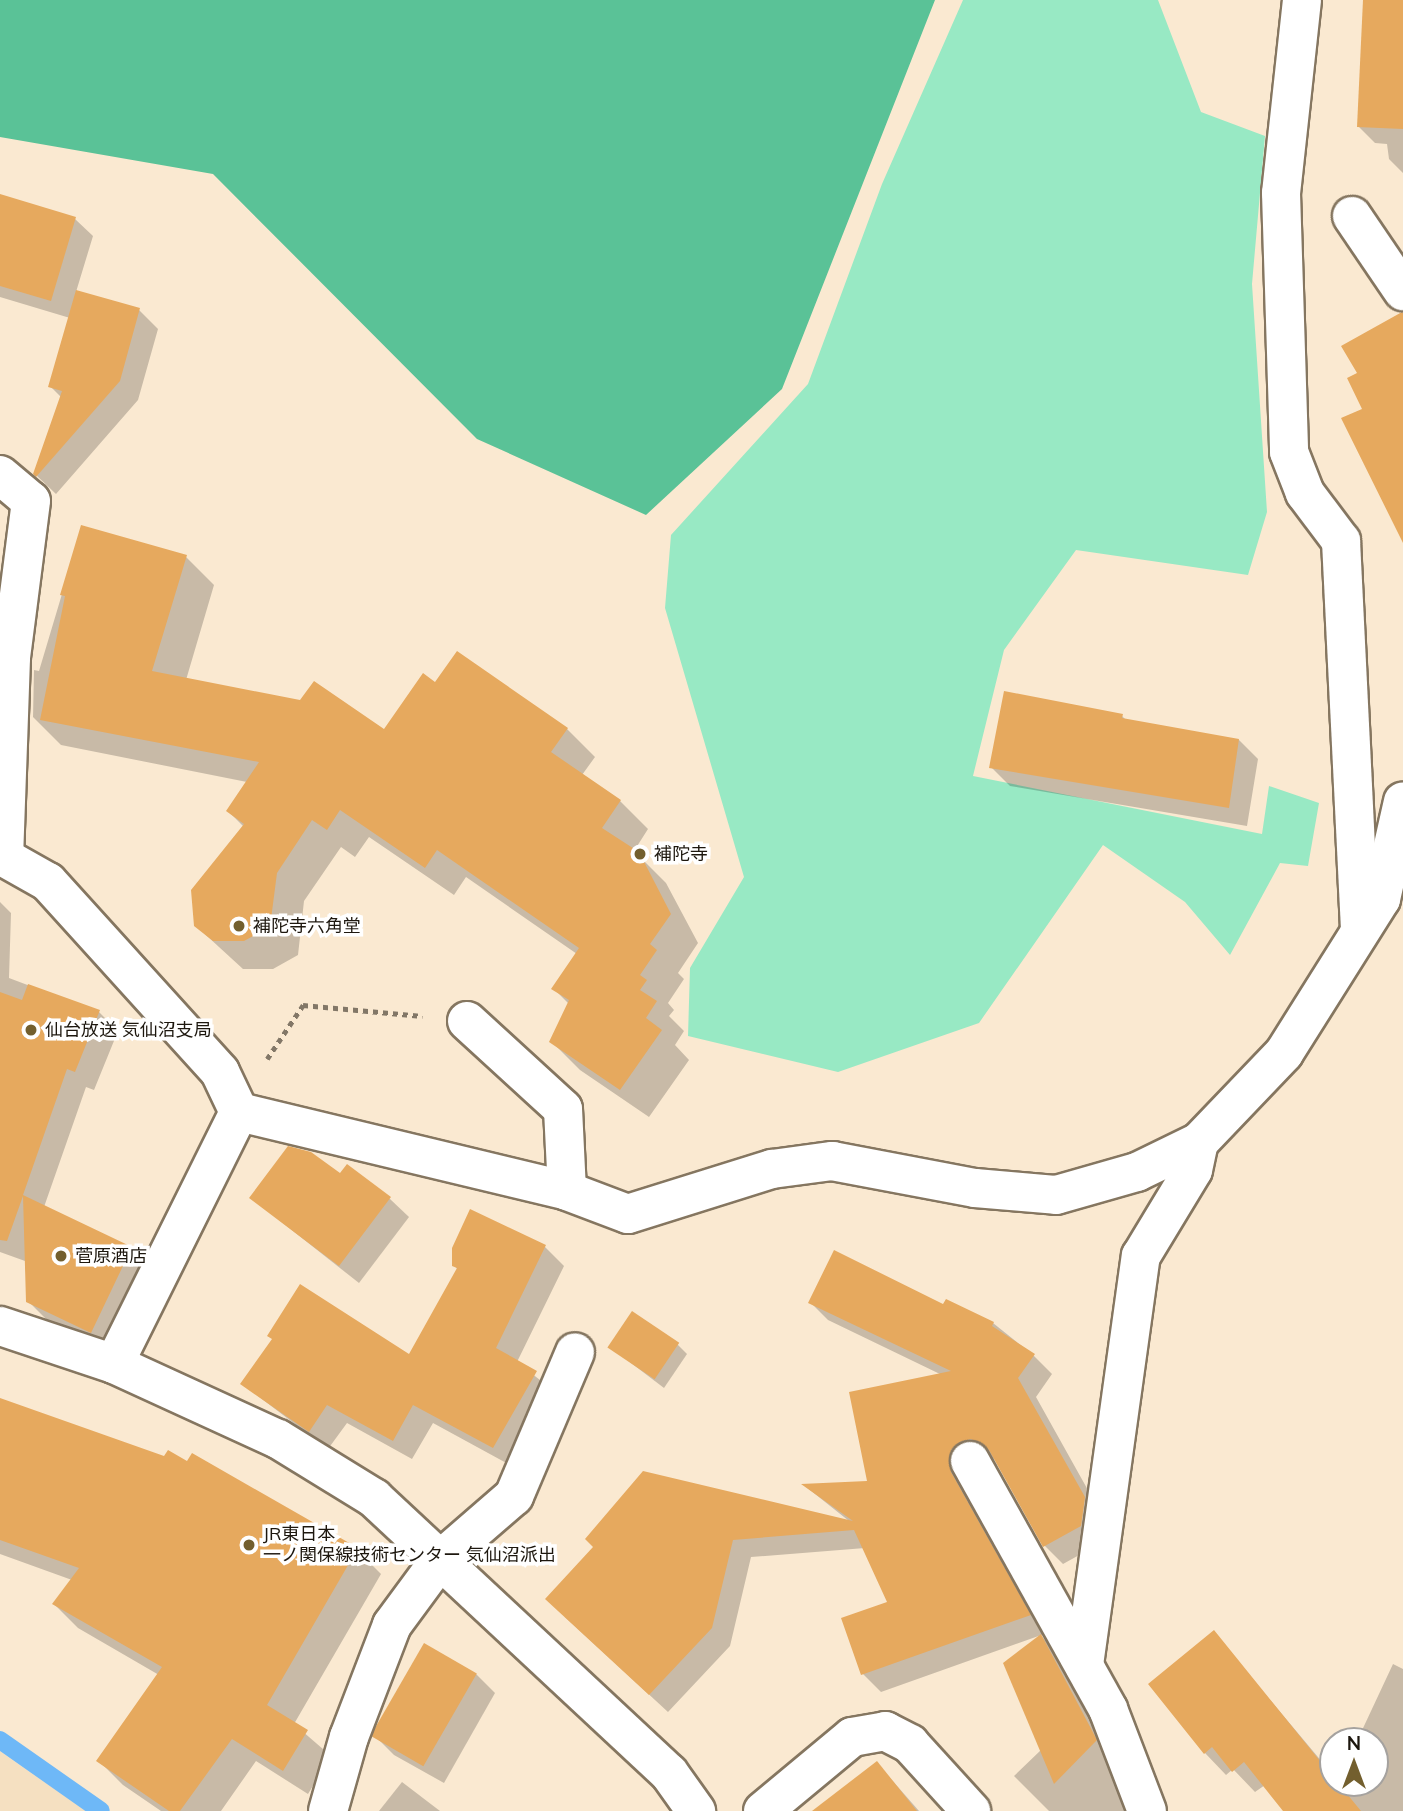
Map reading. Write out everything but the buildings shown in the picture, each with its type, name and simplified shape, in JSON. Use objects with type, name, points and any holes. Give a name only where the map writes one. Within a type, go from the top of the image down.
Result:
[{"type":"street","points":[[1302,0],[1281,193],[1290,452],[1305,493],[1341,541],[1360,932]]},
{"type":"street","points":[[1375,234],[1403,291]]},
{"type":"street","points":[[0,474],[31,501],[11,658],[2,855],[48,882],[220,1072],[239,1112]]},
{"type":"street","points":[[239,1112],[567,1191],[628,1214],[772,1170],[832,1161],[975,1188],[1056,1195],[1137,1172],[1199,1142],[1284,1053],[1381,899],[1403,801]]},
{"type":"street","points":[[467,1021],[563,1108],[567,1191]]},
{"type":"street","points":[[114,1364],[239,1112]]},
{"type":"street","points":[[1084,1665],[1141,1256],[1193,1170],[1199,1142]]},
{"type":"street","points":[[0,1326],[114,1364],[278,1439],[374,1498],[669,1773],[696,1811]]},
{"type":"street","points":[[328,1811],[349,1737],[391,1625],[440,1560],[514,1496],[575,1352]]},
{"type":"street","points":[[970,1461],[1108,1709],[1147,1811]]},
{"type":"street","points":[[763,1811],[852,1737],[885,1731],[910,1744],[971,1811]]},
{"type":"path","points":[[239,1112],[303,1005],[467,1021]]},
{"type":"shaded area","points":[[0,1751],[11,1759],[86,1811],[0,1811]]},
{"type":"green space","points":[[0,0],[935,0],[782,389],[646,515],[477,439],[213,174],[0,137]]},
{"type":"green space","points":[[963,0],[1158,0],[1201,112],[1265,136],[1252,284],[1267,512],[1248,575],[1076,550],[1004,650],[973,776],[1262,834],[1269,786],[1319,803],[1308,866],[1280,863],[1230,955],[1185,902],[1103,845],[979,1023],[838,1072],[688,1036],[690,968],[744,877],[665,608],[671,535],[808,384],[882,184]]},
{"type":"waterway","points":[[0,1740],[101,1811]]},
{"type":"place","name":"補陀寺","points":[[640,854]]},
{"type":"place","name":"補陀寺六角堂","points":[[239,926]]},
{"type":"place","name":"仙台放送 気仙沼支局","points":[[31,1030]]},
{"type":"place","name":"菅原酒店","points":[[61,1256]]},
{"type":"place","name":"JR東日本 一ノ関保線技術センター 気仙沼派出","points":[[249,1545]]}]
